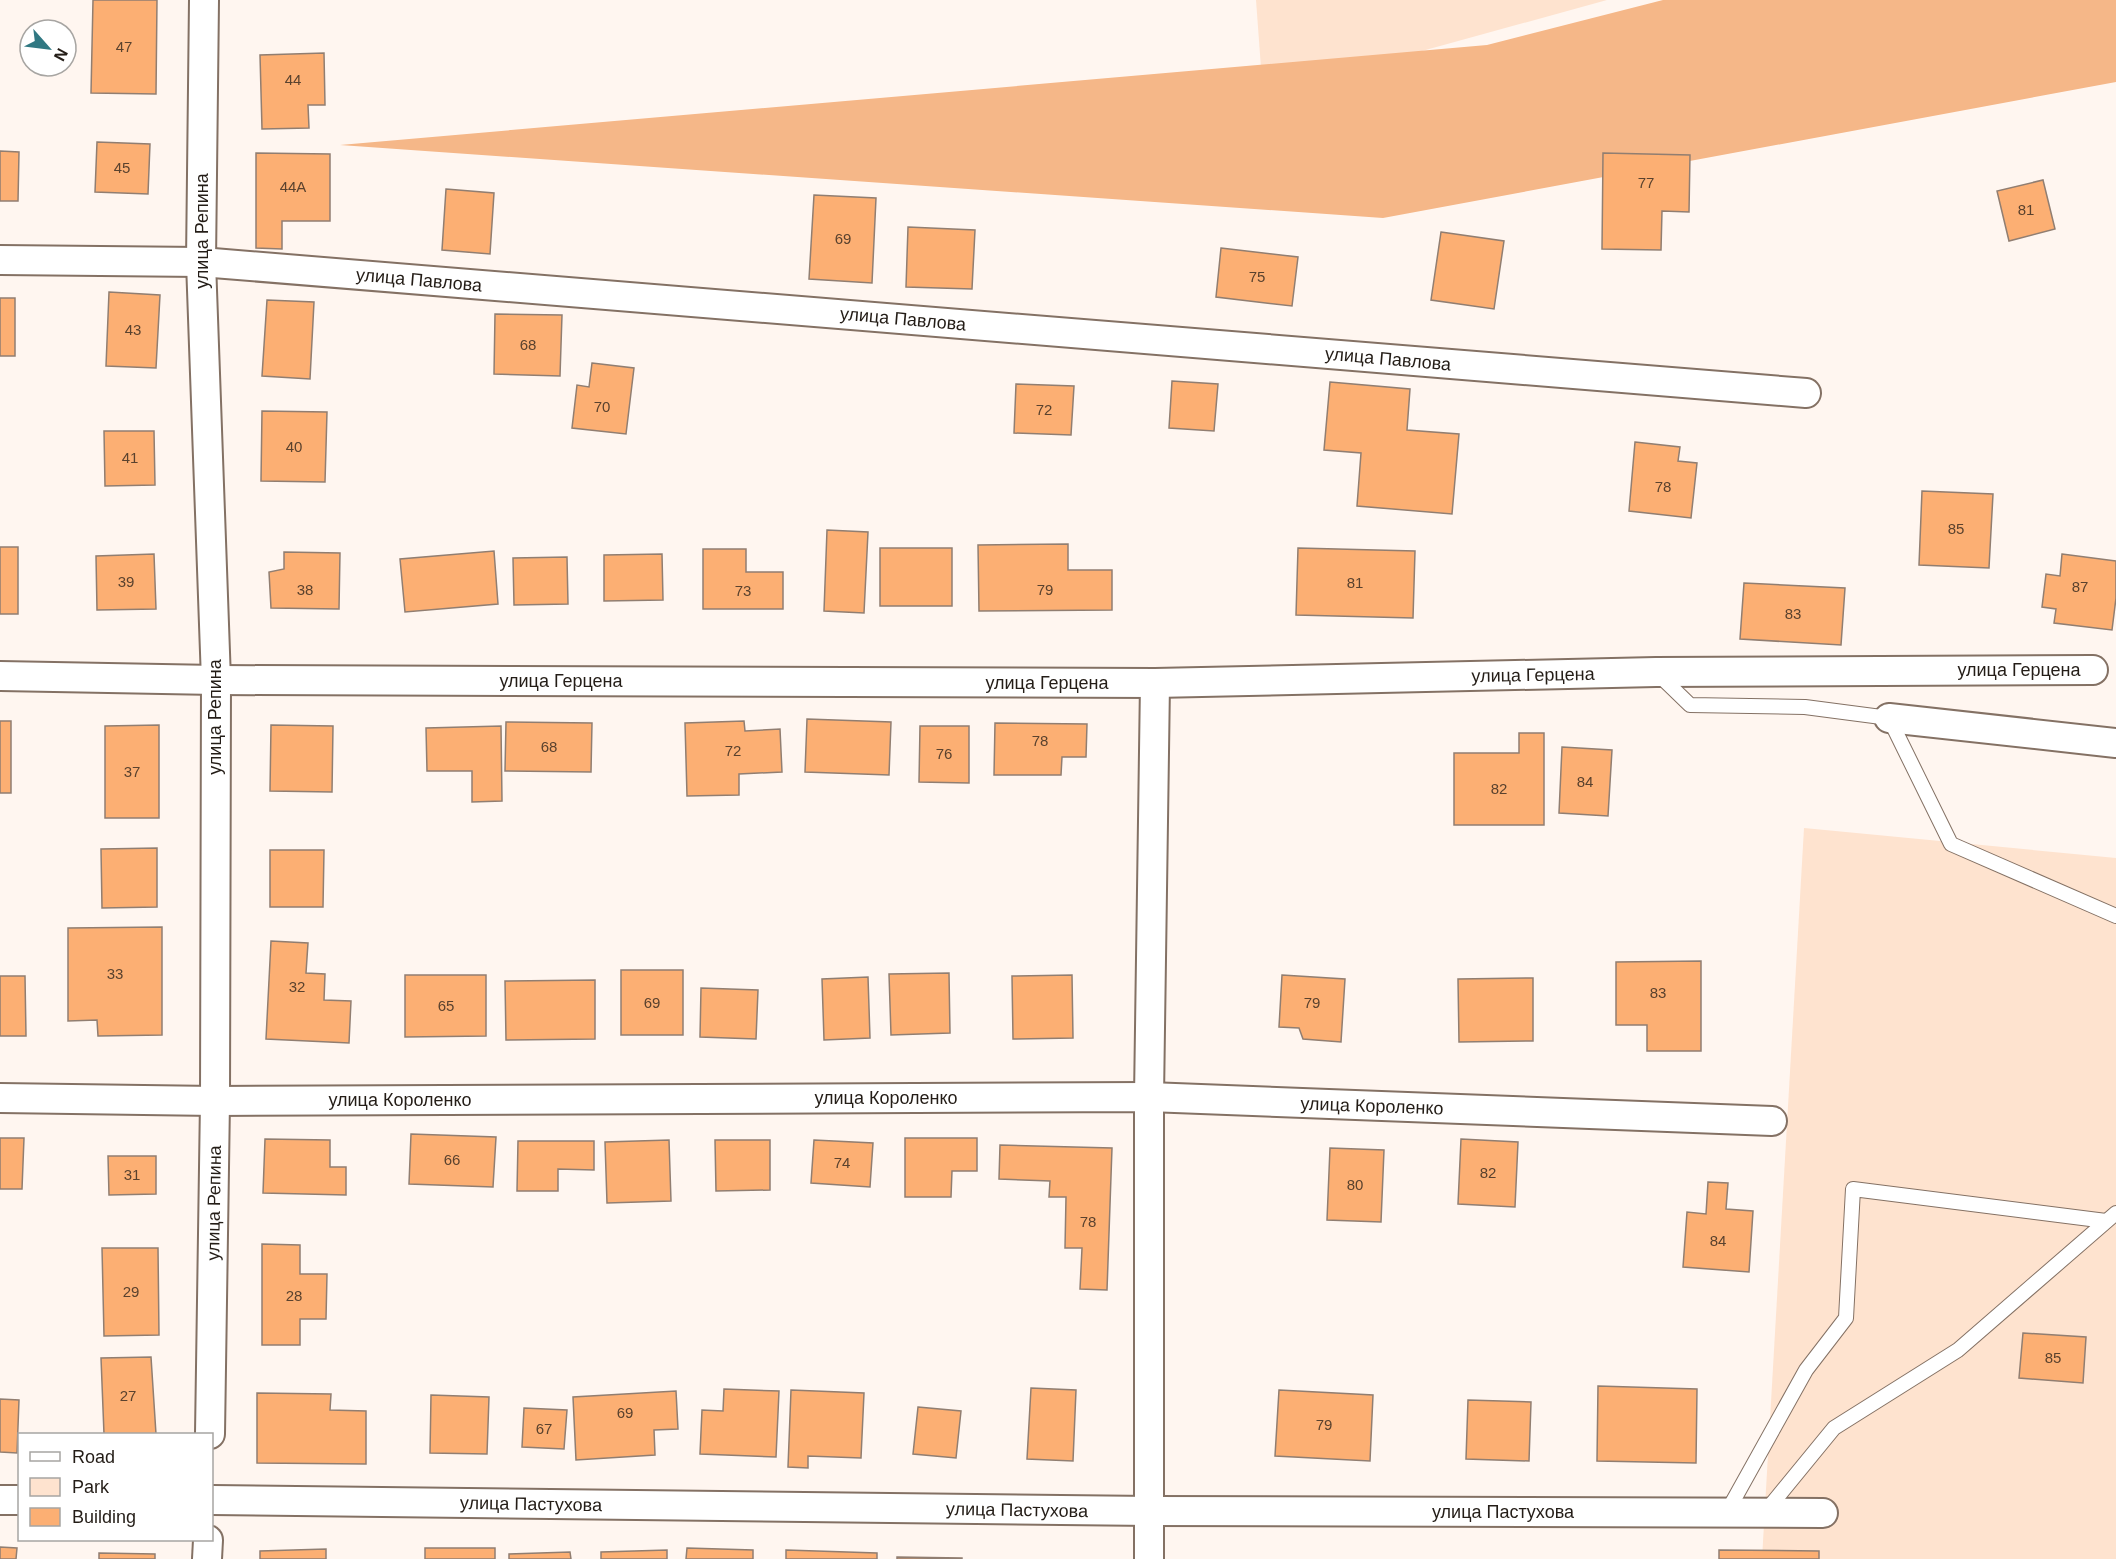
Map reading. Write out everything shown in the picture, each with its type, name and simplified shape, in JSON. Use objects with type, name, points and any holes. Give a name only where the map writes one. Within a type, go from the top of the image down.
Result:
[{"type":"street","name":"улица Репина","points":[[204,0],[201,262],[216,680],[215,1101],[210,1433]]},
{"type":"street","name":"улица Павлова","points":[[0,260],[201,262],[1806,393]]},
{"type":"street","name":"улица Герцена","points":[[0,676],[216,680],[1155,683],[1656,672],[2093,670]]},
{"type":"street","points":[[1149,1559],[1151,1511],[1149,1097],[1155,683]]},
{"type":"street","points":[[1889,718],[2116,744]]},
{"type":"street","name":"улица Короленко","points":[[0,1098],[215,1101],[1149,1097],[1772,1121]]},
{"type":"street","points":[[0,1500],[18,1500]]},
{"type":"street","name":"улица Пастухова","points":[[213,1500],[1151,1511],[1823,1513]]},
{"type":"street","points":[[207,1559],[208,1541]]},
{"type":"lane","points":[[1656,672],[1690,705],[1805,707],[1889,718],[1951,844],[2116,916]]},
{"type":"lane","points":[[1727,1512],[1806,1370],[1846,1318],[1853,1189],[2111,1217]]},
{"type":"lane","points":[[1765,1513],[1834,1428],[1958,1350],[2111,1217]]},
{"type":"green space","points":[[1256,0],[1607,0],[1263,95]]},
{"type":"green space","points":[[1804,828],[2116,858],[2116,1559],[1762,1559]]},
{"type":"shaded area","points":[[1663,0],[2116,0],[2116,82],[1383,218],[340,145],[1487,45]]},
{"type":"building","points":[[93,0],[157,0],[156,94],[91,93]]},
{"type":"building","points":[[324,53],[325,105],[308,105],[309,128],[262,129],[260,55]]},
{"type":"building","points":[[97,142],[150,144],[148,194],[95,192]]},
{"type":"building","points":[[0,151],[19,152],[18,201],[0,201]]},
{"type":"building","points":[[256,153],[330,154],[330,221],[282,221],[282,249],[256,248]]},
{"type":"building","points":[[1603,153],[1690,155],[1689,212],[1662,211],[1661,250],[1602,249]]},
{"type":"building","points":[[2043,180],[2055,229],[2009,241],[1997,191]]},
{"type":"building","points":[[446,189],[494,193],[490,254],[442,250]]},
{"type":"building","points":[[814,195],[876,198],[872,283],[809,279]]},
{"type":"building","points":[[908,227],[975,230],[972,289],[906,287]]},
{"type":"building","points":[[1441,232],[1504,241],[1494,309],[1431,300]]},
{"type":"building","points":[[1221,248],[1298,257],[1292,306],[1216,297]]},
{"type":"building","points":[[109,292],[160,295],[156,368],[106,366]]},
{"type":"building","points":[[0,298],[15,298],[15,356],[0,356]]},
{"type":"building","points":[[267,300],[314,302],[310,379],[262,376]]},
{"type":"building","points":[[495,314],[562,315],[560,376],[494,374]]},
{"type":"building","points":[[592,363],[634,368],[626,434],[572,428],[577,385],[589,387]]},
{"type":"building","points":[[1172,381],[1218,384],[1214,431],[1169,428]]},
{"type":"building","points":[[1330,382],[1410,389],[1407,430],[1459,434],[1452,514],[1357,506],[1361,453],[1324,450]]},
{"type":"building","points":[[1016,384],[1074,386],[1071,435],[1014,433]]},
{"type":"building","points":[[262,411],[327,412],[325,482],[261,481]]},
{"type":"building","points":[[104,431],[154,431],[155,485],[105,486]]},
{"type":"building","points":[[1635,442],[1680,447],[1678,461],[1697,463],[1691,518],[1629,511]]},
{"type":"building","points":[[1922,491],[1993,494],[1989,568],[1919,565]]},
{"type":"building","points":[[827,530],[868,532],[864,613],[824,611]]},
{"type":"building","points":[[1068,544],[1068,570],[1112,570],[1112,610],[979,611],[978,545]]},
{"type":"building","points":[[0,547],[18,547],[18,614],[0,614]]},
{"type":"building","points":[[880,548],[952,548],[952,606],[880,606]]},
{"type":"building","points":[[1298,548],[1415,551],[1413,618],[1296,615]]},
{"type":"building","points":[[703,549],[746,549],[746,572],[783,572],[783,609],[703,609]]},
{"type":"building","points":[[494,551],[498,604],[405,612],[400,559]]},
{"type":"building","points":[[284,552],[340,553],[339,609],[271,608],[269,572],[284,569]]},
{"type":"building","points":[[154,554],[156,609],[97,610],[96,556]]},
{"type":"building","points":[[662,554],[663,600],[604,601],[604,555]]},
{"type":"building","points":[[2062,554],[2116,561],[2116,598],[2112,630],[2054,623],[2056,609],[2042,607],[2046,574],[2060,576]]},
{"type":"building","points":[[567,557],[568,604],[514,605],[513,558]]},
{"type":"building","points":[[1744,583],[1845,588],[1841,645],[1740,639]]},
{"type":"building","points":[[807,719],[891,722],[889,775],[805,772]]},
{"type":"building","points":[[0,721],[11,721],[11,793],[0,793]]},
{"type":"building","points":[[744,721],[745,731],[780,729],[782,772],[739,774],[739,795],[687,796],[685,723]]},
{"type":"building","points":[[506,722],[592,723],[591,772],[505,771]]},
{"type":"building","points":[[995,723],[1087,724],[1086,757],[1062,757],[1061,775],[994,775]]},
{"type":"building","points":[[159,725],[159,818],[105,818],[105,726]]},
{"type":"building","points":[[271,725],[333,726],[332,792],[270,791]]},
{"type":"building","points":[[501,726],[502,801],[472,802],[472,771],[427,771],[426,728]]},
{"type":"building","points":[[920,726],[969,726],[969,783],[919,782]]},
{"type":"building","points":[[1519,733],[1544,733],[1544,825],[1454,825],[1454,753],[1519,753]]},
{"type":"building","points":[[1562,747],[1612,750],[1608,816],[1559,813]]},
{"type":"building","points":[[157,848],[157,907],[102,908],[101,849]]},
{"type":"building","points":[[270,850],[324,850],[323,907],[270,907]]},
{"type":"building","points":[[162,927],[162,1035],[98,1036],[97,1020],[68,1021],[68,928]]},
{"type":"building","points":[[271,941],[308,943],[306,973],[325,974],[324,1000],[351,1001],[349,1043],[266,1039]]},
{"type":"building","points":[[1701,961],[1701,1051],[1647,1051],[1647,1025],[1616,1025],[1616,962]]},
{"type":"building","points":[[621,970],[683,970],[683,1035],[621,1035]]},
{"type":"building","points":[[949,973],[950,1033],[891,1035],[889,974]]},
{"type":"building","points":[[405,975],[486,975],[486,1036],[405,1037]]},
{"type":"building","points":[[1072,975],[1073,1038],[1013,1039],[1012,976]]},
{"type":"building","points":[[1282,975],[1345,979],[1341,1042],[1303,1039],[1299,1028],[1279,1027]]},
{"type":"building","points":[[0,976],[25,976],[26,1036],[0,1036]]},
{"type":"building","points":[[868,977],[870,1038],[824,1040],[822,979]]},
{"type":"building","points":[[1533,978],[1533,1041],[1459,1042],[1458,979]]},
{"type":"building","points":[[595,980],[595,1039],[506,1040],[505,981]]},
{"type":"building","points":[[701,988],[758,990],[756,1039],[700,1037]]},
{"type":"building","points":[[411,1134],[496,1137],[493,1187],[409,1184]]},
{"type":"building","points":[[0,1138],[24,1138],[22,1189],[0,1189]]},
{"type":"building","points":[[905,1138],[977,1138],[977,1171],[952,1171],[951,1197],[905,1197]]},
{"type":"building","points":[[265,1139],[330,1140],[330,1167],[346,1167],[346,1195],[263,1193]]},
{"type":"building","points":[[1461,1139],[1518,1142],[1515,1207],[1458,1204]]},
{"type":"building","points":[[669,1140],[671,1201],[607,1203],[605,1142]]},
{"type":"building","points":[[715,1140],[770,1140],[770,1190],[716,1191]]},
{"type":"building","points":[[814,1140],[873,1143],[870,1187],[811,1183]]},
{"type":"building","points":[[518,1141],[594,1141],[594,1170],[558,1169],[558,1191],[517,1191]]},
{"type":"building","points":[[1000,1145],[1112,1148],[1107,1290],[1080,1289],[1082,1248],[1065,1248],[1066,1197],[1049,1197],[1050,1181],[999,1179]]},
{"type":"building","points":[[1330,1148],[1384,1150],[1381,1222],[1327,1220]]},
{"type":"building","points":[[108,1156],[156,1156],[156,1194],[109,1195]]},
{"type":"building","points":[[1708,1182],[1728,1183],[1726,1209],[1753,1211],[1749,1272],[1683,1267],[1687,1212],[1706,1214]]},
{"type":"building","points":[[262,1244],[300,1245],[300,1274],[327,1274],[326,1319],[300,1319],[300,1345],[262,1345]]},
{"type":"building","points":[[102,1248],[158,1248],[159,1335],[104,1336]]},
{"type":"building","points":[[2023,1333],[2086,1337],[2083,1383],[2019,1378]]},
{"type":"building","points":[[151,1357],[156,1433],[104,1433],[101,1358]]},
{"type":"building","points":[[1598,1386],[1697,1389],[1696,1463],[1597,1461]]},
{"type":"building","points":[[1031,1388],[1076,1390],[1073,1461],[1027,1459]]},
{"type":"building","points":[[724,1389],[779,1391],[776,1457],[700,1454],[702,1410],[723,1411]]},
{"type":"building","points":[[791,1390],[864,1393],[861,1458],[808,1456],[808,1468],[788,1467]]},
{"type":"building","points":[[1279,1390],[1373,1395],[1370,1461],[1275,1456]]},
{"type":"building","points":[[676,1391],[678,1429],[654,1430],[655,1455],[576,1460],[573,1397]]},
{"type":"building","points":[[257,1393],[331,1394],[330,1410],[366,1411],[366,1464],[257,1463]]},
{"type":"building","points":[[431,1395],[489,1397],[487,1454],[430,1453]]},
{"type":"building","points":[[0,1399],[19,1400],[17,1453],[0,1452]]},
{"type":"building","points":[[1468,1400],[1531,1402],[1529,1461],[1466,1459]]},
{"type":"building","points":[[918,1407],[961,1411],[956,1458],[913,1454]]},
{"type":"building","points":[[524,1408],[567,1410],[564,1449],[522,1447]]},
{"type":"building","points":[[0,1547],[17,1548],[16,1559],[0,1559]]},
{"type":"building","points":[[425,1548],[495,1548],[495,1559],[425,1559]]},
{"type":"building","points":[[687,1548],[753,1550],[753,1559],[686,1559]]},
{"type":"building","points":[[326,1549],[326,1559],[260,1559],[260,1551]]},
{"type":"building","points":[[667,1550],[667,1559],[601,1559],[601,1552]]},
{"type":"building","points":[[786,1550],[877,1553],[877,1559],[786,1559]]},
{"type":"building","points":[[1719,1550],[1819,1551],[1819,1559],[1719,1559]]},
{"type":"building","points":[[570,1552],[571,1559],[509,1559],[509,1554]]},
{"type":"building","points":[[99,1553],[155,1554],[155,1559],[99,1559]]},
{"type":"building","points":[[897,1557],[962,1558],[962,1559],[897,1559]]}]
